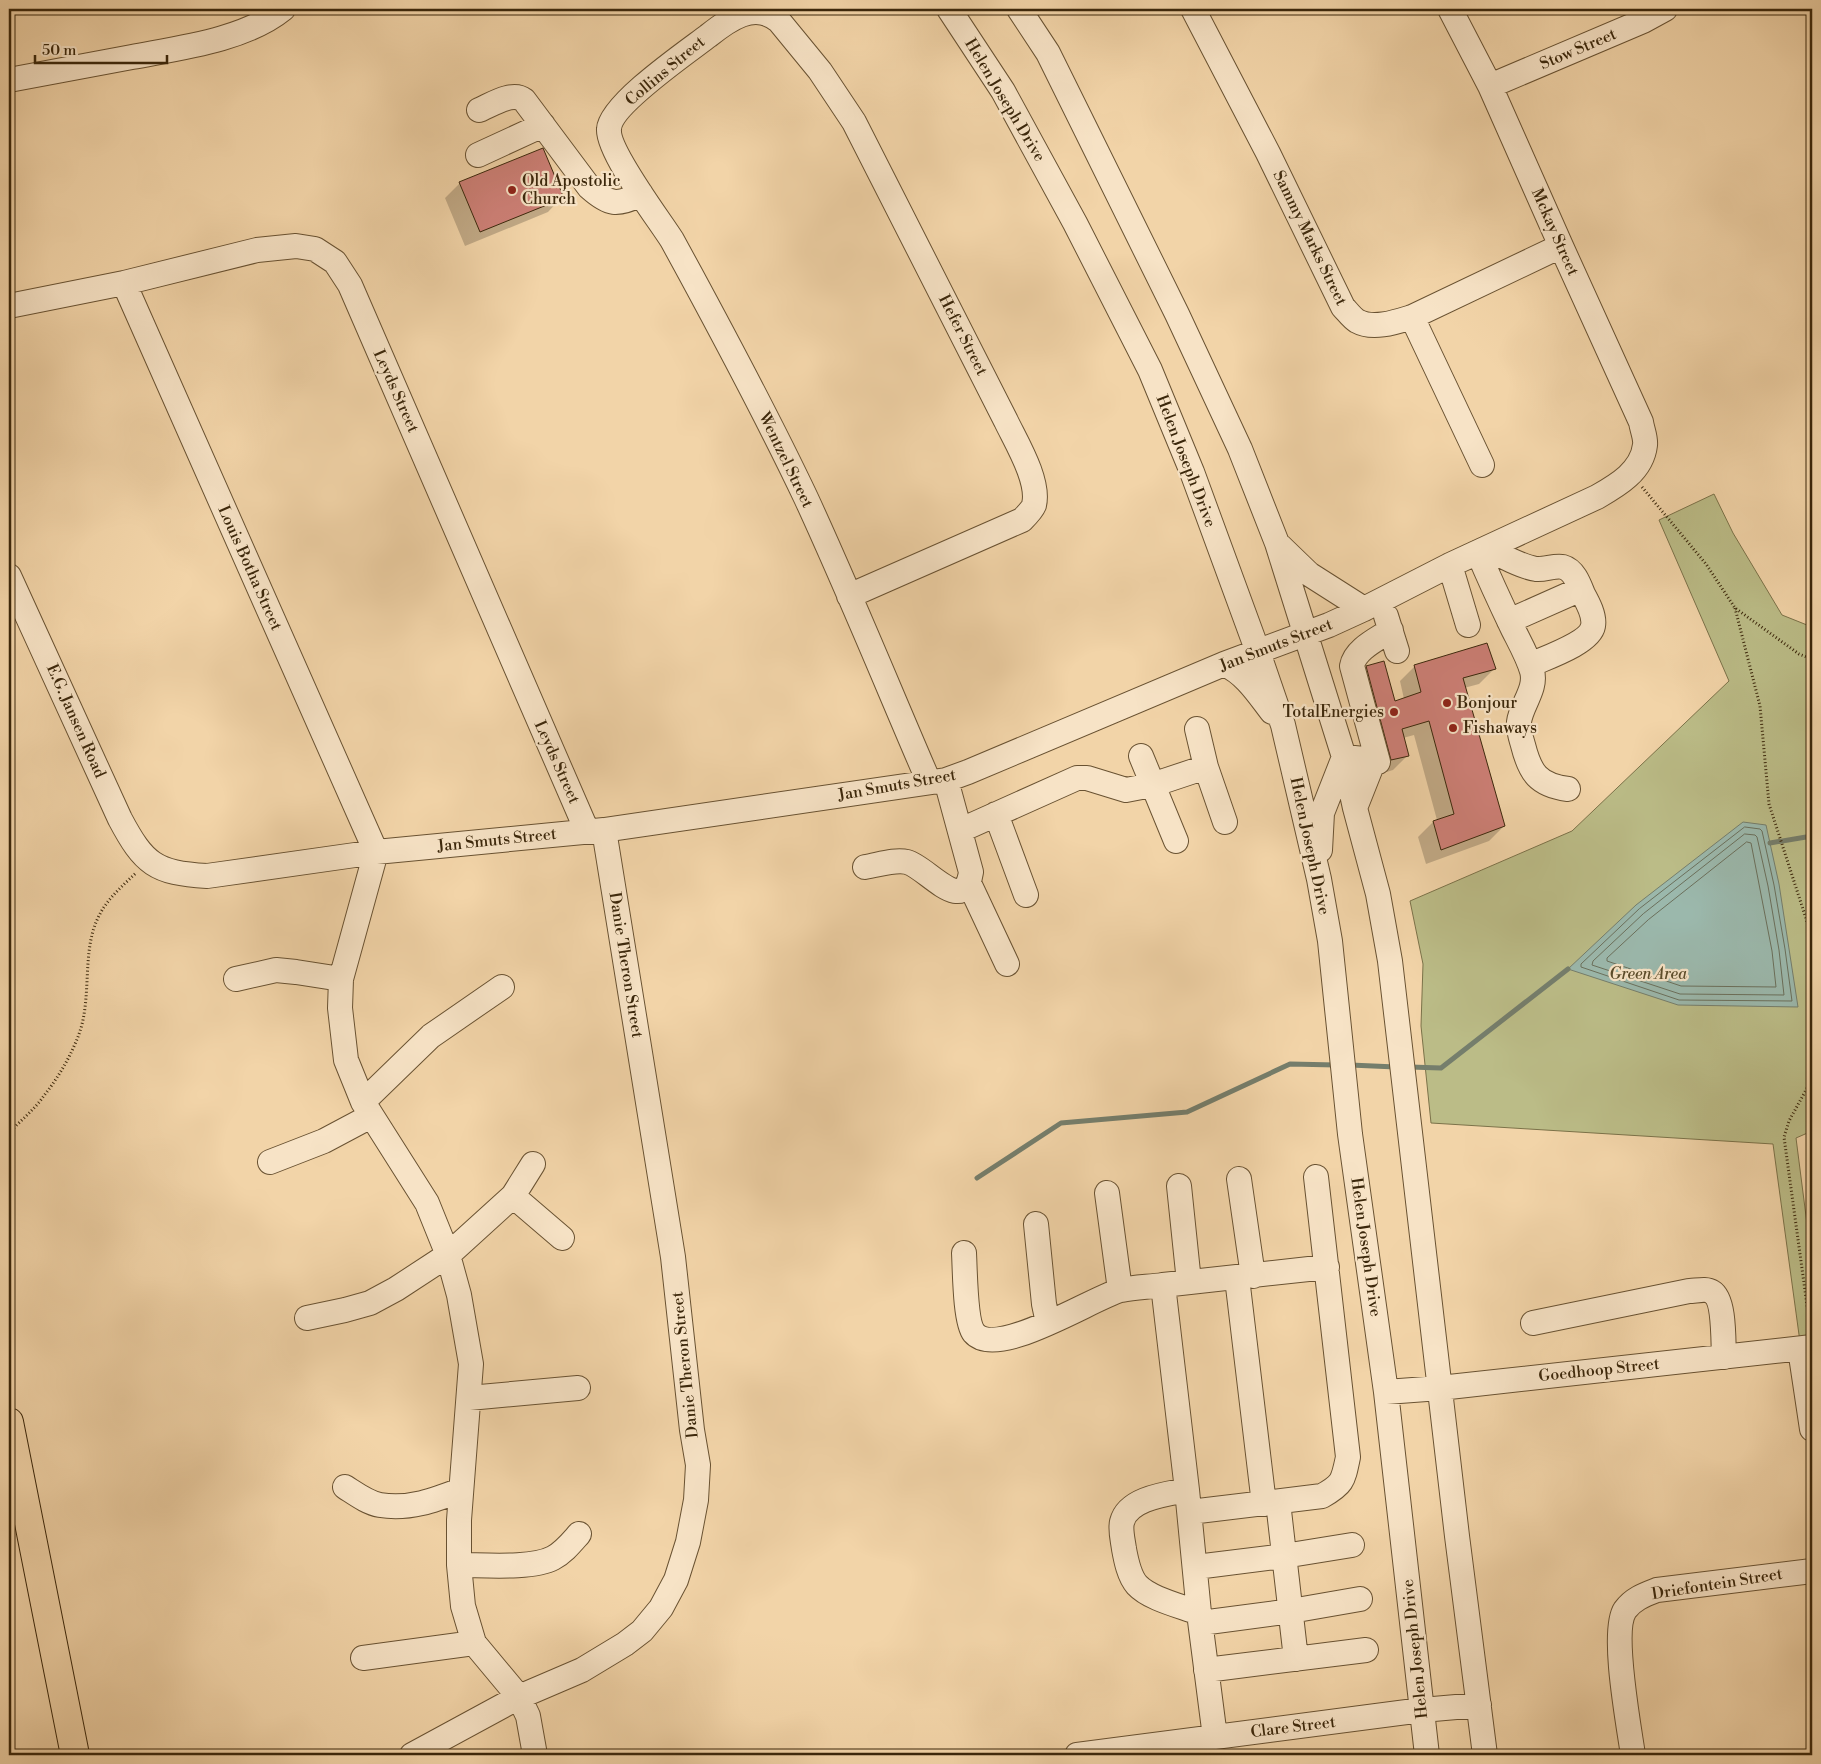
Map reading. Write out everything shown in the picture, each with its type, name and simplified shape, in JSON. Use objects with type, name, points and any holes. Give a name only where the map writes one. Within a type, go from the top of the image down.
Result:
[{"type":"main road","points":[[9,1422],[75,1755]]},
{"type":"street","points":[[9,80],[197,44],[241,32],[283,9]]},
{"type":"street","name":"Helen Joseph Drive","points":[[950,9],[1003,91],[1075,223],[1150,370],[1192,472],[1283,725],[1319,879],[1330,941],[1350,1134],[1386,1392],[1427,1755]]},
{"type":"street","points":[[1019,9],[1048,53],[1178,314],[1240,449],[1276,543],[1344,757],[1355,808],[1378,894],[1390,961],[1458,1545],[1485,1755]]},
{"type":"street","name":"Sammy Marks Street","points":[[1193,9],[1268,152],[1343,307],[1358,321],[1377,325],[1394,323],[1561,246]]},
{"type":"street","name":"Mckay Street","points":[[1450,9],[1490,86],[1641,422],[1646,443],[1636,467]]},
{"type":"street","name":"Stow Street","points":[[1490,86],[1644,21],[1665,9]]},
{"type":"street","name":"Collins Street","points":[[616,152],[610,140],[608,128],[612,117],[632,96],[726,22],[752,11]]},
{"type":"street","name":"Hefer Street","points":[[752,11],[765,12],[772,15],[779,22],[820,71],[854,122],[1006,420],[1023,456],[1034,488],[1034,506],[1022,520],[849,596]]},
{"type":"street","points":[[479,110],[508,98],[520,97],[589,187],[601,198],[619,202],[641,194]]},
{"type":"street","points":[[478,155],[543,125]]},
{"type":"street","name":"Wentzel Street","points":[[616,152],[672,240],[734,355],[806,497],[849,596],[961,830],[971,872],[969,884]]},
{"type":"street","name":"Leyds Street","points":[[9,306],[124,283],[257,250],[296,246],[315,249],[335,262],[350,285],[596,830]]},
{"type":"street","name":"Louis Botha Street","points":[[124,283],[376,852]]},
{"type":"street","points":[[1412,316],[1482,465]]},
{"type":"street","name":"Jan Smuts Street","points":[[149,861],[174,873],[207,876],[376,852],[596,830],[938,781],[1224,664],[1329,625],[1450,565],[1597,497],[1616,486],[1636,467]]},
{"type":"street","points":[[1276,543],[1308,574],[1372,605],[1394,640],[1370,644],[1357,654],[1352,666],[1378,762]]},
{"type":"street","points":[[1483,550],[1531,568],[1562,566],[1573,574],[1590,606],[1594,624],[1591,633],[1583,640],[1530,665]]},
{"type":"street","points":[[1483,550],[1492,585],[1533,673],[1531,689],[1519,723],[1520,737],[1527,762],[1539,778],[1552,786],[1568,789]]},
{"type":"street","points":[[1450,565],[1468,625]]},
{"type":"street","name":"E.G. Jansen Road","points":[[9,576],[120,819],[137,850],[149,861]]},
{"type":"street","points":[[1509,621],[1581,589]]},
{"type":"street","points":[[1323,686],[1329,625]]},
{"type":"street","points":[[1224,664],[1234,668],[1248,680],[1283,725]]},
{"type":"street","points":[[1196,729],[1206,767],[1225,822]]},
{"type":"street","points":[[1141,756],[1176,841]]},
{"type":"street","points":[[1319,879],[1322,813],[1344,757]]},
{"type":"street","points":[[961,830],[1077,778],[1087,778],[1126,790],[1152,785],[1206,767]]},
{"type":"street","points":[[996,814],[1026,894]]},
{"type":"street","name":"Danie Theron Street","points":[[412,1755],[519,1697],[582,1670],[625,1644],[642,1631],[661,1608],[676,1580],[688,1542],[696,1500],[698,1465],[692,1430],[673,1258],[596,830]]},
{"type":"street","points":[[376,852],[340,979],[340,1008],[346,1060],[367,1109],[427,1203],[448,1255],[459,1295],[471,1364],[461,1490],[460,1565],[463,1606],[474,1643],[519,1697],[528,1716],[535,1755]]},
{"type":"street","points":[[865,867],[908,862],[947,888],[958,891],[965,889],[969,884],[1007,964]]},
{"type":"street","points":[[236,979],[276,970],[340,979]]},
{"type":"street","points":[[270,1162],[324,1141],[367,1109],[431,1036],[502,987]]},
{"type":"street","points":[[307,1318],[370,1303],[396,1289],[448,1255],[513,1196],[532,1164]]},
{"type":"street","points":[[1316,1177],[1348,1457],[1345,1474],[1339,1486],[1322,1496],[1271,1503],[1148,1499],[1128,1510],[1122,1523],[1124,1552],[1136,1585],[1152,1596],[1200,1618],[1291,1611],[1360,1599]]},
{"type":"street","points":[[1239,1179],[1245,1277],[1271,1503],[1284,1556],[1296,1659]]},
{"type":"street","points":[[1179,1186],[1189,1282]]},
{"type":"street","points":[[1106,1193],[1120,1290]]},
{"type":"street","points":[[513,1196],[562,1238]]},
{"type":"street","points":[[1036,1224],[1044,1304],[1048,1323]]},
{"type":"street","points":[[964,1253],[968,1313],[971,1326],[975,1334],[982,1338],[991,1339],[1027,1332],[1120,1290],[1327,1267]]},
{"type":"street","points":[[1163,1285],[1206,1670],[1223,1743]]},
{"type":"street","points":[[1533,1324],[1689,1291],[1703,1290],[1712,1292],[1717,1297],[1721,1306],[1724,1357]]},
{"type":"street","points":[[1808,1342],[1812,1429]]},
{"type":"street","name":"Goedhoop Street","points":[[1386,1392],[1440,1388],[1724,1357],[1808,1342]]},
{"type":"street","points":[[469,1398],[578,1388]]},
{"type":"street","points":[[345,1487],[360,1497],[379,1505],[400,1506],[427,1503],[461,1490]]},
{"type":"street","points":[[460,1565],[530,1564],[551,1559],[565,1550],[579,1534]]},
{"type":"street","points":[[1196,1567],[1352,1545]]},
{"type":"street","name":"Driefontein Street","points":[[1633,1755],[1620,1650],[1620,1622],[1624,1611],[1634,1600],[1657,1590],[1812,1571]]},
{"type":"street","points":[[363,1658],[474,1643]]},
{"type":"street","points":[[1206,1670],[1366,1650]]},
{"type":"street","name":"Clare Street","points":[[1076,1755],[1223,1743],[1422,1710],[1479,1705]]},
{"type":"path","points":[[1636,467],[1706,564],[1735,608],[1760,706],[1769,804],[1812,937]]},
{"type":"path","points":[[1735,608],[1799,654],[1812,659]]},
{"type":"path","points":[[9,1133],[43,1097],[66,1064],[80,1032],[88,990],[90,951],[96,920],[113,895],[149,861]]},
{"type":"path","points":[[1808,1342],[1784,1137],[1789,1121],[1812,1079]]},
{"type":"green space","name":"Green Area","points":[[1714,494],[1733,533],[1782,615],[1812,627],[1812,1131],[1796,1138],[1812,1263],[1812,1340],[1800,1342],[1773,1144],[1431,1123],[1421,1026],[1423,964],[1410,901],[1572,831],[1729,681],[1659,520]]},
{"type":"water","points":[[1743,822],[1766,825],[1779,884],[1798,1007],[1678,1005],[1568,969],[1636,905]]},
{"type":"building","name":"Old Apostolic Church","points":[[543,148],[564,198],[480,232],[459,182]]},
{"type":"building","points":[[1487,643],[1496,669],[1463,678],[1505,826],[1441,850],[1433,821],[1454,814],[1429,721],[1402,729],[1409,756],[1391,760],[1366,666],[1384,661],[1395,701],[1421,692],[1414,665]]},
{"type":"waterway","points":[[1770,843],[1812,836]]},
{"type":"waterway","points":[[1410,1067],[1441,1068],[1568,969]]},
{"type":"waterway","points":[[977,1178],[1061,1123],[1187,1112],[1290,1064],[1336,1065]]},
{"type":"waterway","points":[[1350,1065],[1396,1067]]},
{"type":"place","name":"Old Apostolic Church","points":[[512,190]]},
{"type":"place","name":"Bonjour","points":[[1447,703]]},
{"type":"place","name":"TotalEnergies","points":[[1394,712]]},
{"type":"place","name":"Fishaways","points":[[1453,728]]}]
